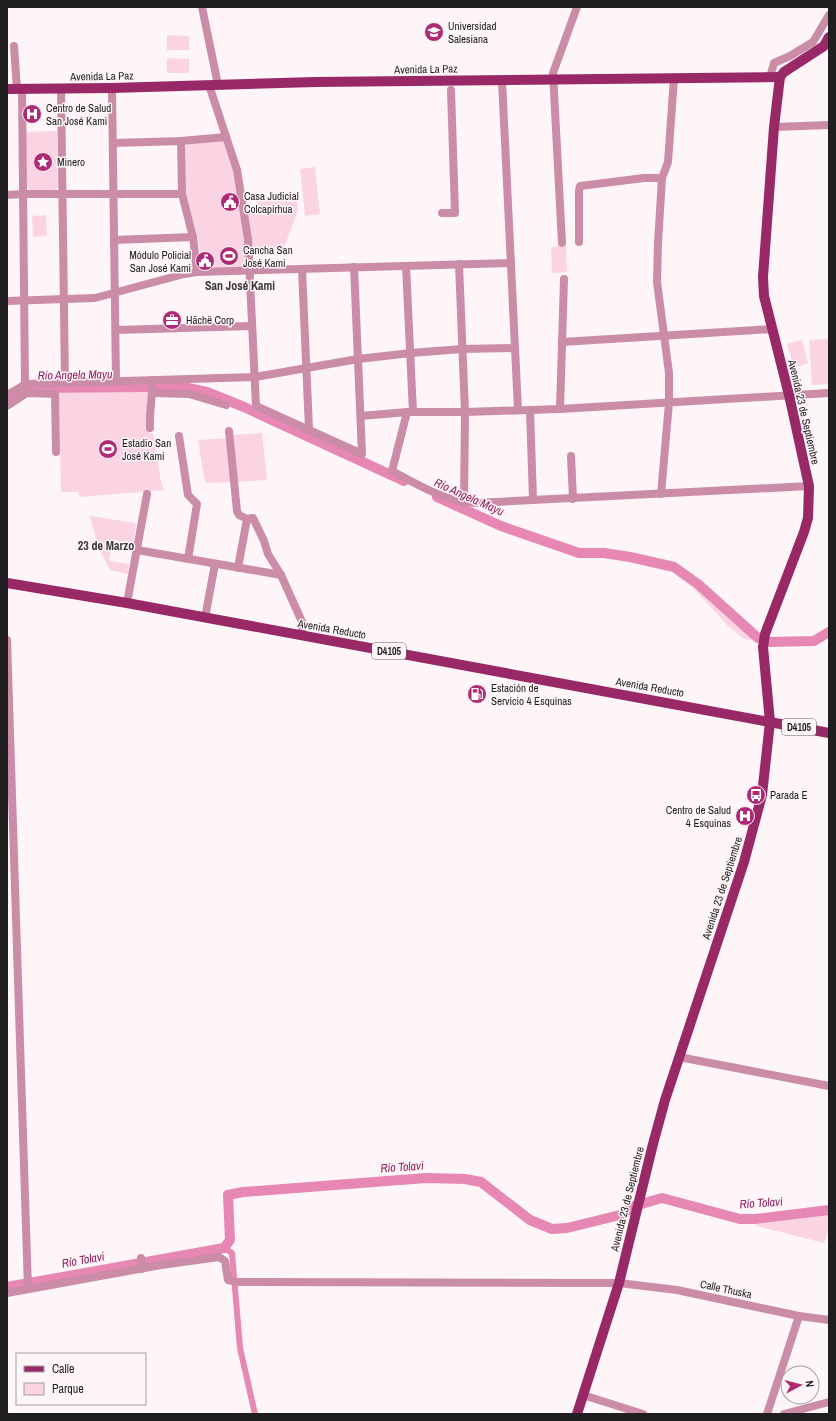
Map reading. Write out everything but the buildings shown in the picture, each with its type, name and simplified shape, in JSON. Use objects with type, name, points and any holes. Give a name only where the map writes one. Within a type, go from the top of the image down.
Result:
[{"type":"main road","points":[[780,77],[784,72],[824,46],[829,37]]},
{"type":"main road","name":"Avenida La Paz","points":[[15,89],[502,80],[780,77]]},
{"type":"main road","name":"Avenida 23 de Septiembre","points":[[577,1414],[619,1283],[653,1144],[679,1057],[744,862],[762,795],[770,722],[764,647],[765,634],[808,518],[809,486],[789,395],[764,296],[763,277],[774,127],[780,77]]},
{"type":"main road","name":"Avenida Reducto","points":[[7,583],[127,603],[770,722]]},
{"type":"main road","name":"D4105","points":[[770,722],[829,733]]},
{"type":"street","points":[[202,7],[213,85],[226,137],[237,170],[248,239],[256,406],[310,429],[362,454],[354,267]]},
{"type":"street","points":[[562,243],[553,73],[577,7]]},
{"type":"street","points":[[770,77],[774,63],[790,56],[813,42],[829,15]]},
{"type":"street","points":[[14,46],[15,89],[23,194],[25,384]]},
{"type":"street","points":[[661,494],[669,402],[669,373],[657,282],[662,178],[668,162],[674,78]]},
{"type":"street","points":[[502,80],[518,410]]},
{"type":"street","points":[[61,88],[65,383]]},
{"type":"street","points":[[112,88],[116,381]]},
{"type":"street","points":[[442,213],[455,213],[451,90]]},
{"type":"street","points":[[774,127],[829,125]]},
{"type":"street","points":[[113,142],[181,141],[226,137]]},
{"type":"street","points":[[181,141],[182,194],[193,237],[197,272]]},
{"type":"street","points":[[579,242],[580,186],[644,178],[662,178]]},
{"type":"street","points":[[7,196],[23,194],[182,194]]},
{"type":"street","points":[[114,240],[193,237]]},
{"type":"street","points":[[7,301],[95,298],[184,274],[197,272],[511,263]]},
{"type":"street","points":[[459,264],[465,412],[464,503]]},
{"type":"street","points":[[406,266],[410,353],[410,412],[392,471],[427,490],[464,503],[572,499],[809,486]]},
{"type":"street","points":[[302,269],[310,429]]},
{"type":"street","points":[[560,409],[564,279]]},
{"type":"street","points":[[116,330],[251,326]]},
{"type":"street","points":[[562,342],[773,329]]},
{"type":"street","points":[[7,395],[25,384],[255,377],[358,359],[410,353],[462,349],[515,348]]},
{"type":"street","points":[[150,428],[149,414],[153,393],[152,380]]},
{"type":"street","points":[[7,406],[27,393],[55,394],[56,452]]},
{"type":"street","points":[[153,393],[189,394],[226,405]]},
{"type":"street","points":[[361,416],[410,412],[560,409],[829,393]]},
{"type":"street","points":[[530,410],[533,500]]},
{"type":"street","points":[[230,431],[237,511],[239,515],[247,519],[253,518],[264,540],[268,554],[281,576],[303,624],[301,635]]},
{"type":"street","points":[[179,436],[188,495],[197,504],[188,559]]},
{"type":"street","points":[[571,456],[572,499]]},
{"type":"street","points":[[127,603],[147,494]]},
{"type":"street","points":[[238,568],[247,519]]},
{"type":"street","points":[[137,550],[281,576]]},
{"type":"street","points":[[205,618],[215,564]]},
{"type":"street","points":[[7,640],[28,1284],[7,1293]]},
{"type":"street","points":[[679,1057],[829,1086]]},
{"type":"street","name":"Calle Thuska","points":[[28,1284],[141,1264],[219,1257],[225,1261],[228,1280],[234,1282],[619,1283],[677,1290],[799,1316],[829,1320]]},
{"type":"street","points":[[767,1414],[799,1316]]},
{"type":"street","points":[[583,1395],[643,1414]]},
{"type":"street","points":[[784,1414],[829,1402]]},
{"type":"green space","points":[[167,35],[189,36],[189,50],[167,50]]},
{"type":"green space","points":[[167,58],[189,59],[189,73],[167,73]]},
{"type":"green space","points":[[57,131],[58,187],[54,191],[30,191],[27,186],[26,132]]},
{"type":"green space","points":[[224,140],[234,172],[245,240],[246,266],[201,268],[198,238],[185,193],[185,147],[187,145]]},
{"type":"green space","points":[[315,167],[320,214],[305,216],[300,169]]},
{"type":"green space","points":[[285,198],[297,200],[298,210],[284,248],[252,252],[247,213],[258,211],[257,200]]},
{"type":"green space","points":[[46,215],[47,236],[33,237],[32,216]]},
{"type":"green space","points":[[566,246],[567,272],[552,273],[551,247]]},
{"type":"green space","points":[[829,339],[829,384],[812,385],[809,340]]},
{"type":"green space","points":[[802,340],[808,363],[794,368],[787,344]]},
{"type":"green space","name":"Estadio San José Kami","points":[[150,383],[148,403],[149,433],[153,433],[161,482],[164,490],[80,497],[78,492],[61,492],[59,404],[56,392],[51,390],[50,385]]},
{"type":"green space","points":[[262,433],[267,480],[237,482],[233,435]]},
{"type":"green space","points":[[227,438],[231,482],[205,483],[198,440]]},
{"type":"green space","points":[[90,516],[136,523],[133,543],[113,540],[109,561],[129,564],[128,574],[110,570],[98,547]]},
{"type":"green space","points":[[673,573],[686,578],[758,641],[744,639],[728,626],[694,589]]},
{"type":"green space","points":[[829,1215],[829,1229],[824,1243],[753,1225]]},
{"type":"waterway","name":"Río Angela Mayu","points":[[7,400],[27,388],[147,387]]},
{"type":"waterway","name":"Río Angela Mayu","points":[[159,387],[183,387],[207,392],[244,407],[404,481]]},
{"type":"waterway","name":"Río Angela Mayu","points":[[437,497],[501,526],[579,553],[604,553],[674,567],[698,584],[758,638]]},
{"type":"waterway","name":"Río Angela Mayu","points":[[768,642],[814,641],[829,632]]},
{"type":"waterway","name":"Río Tolavi","points":[[7,1287],[224,1248],[230,1240],[228,1195],[243,1192],[426,1178],[465,1179],[481,1182],[530,1220],[552,1229],[567,1228],[624,1214],[631,1207],[662,1198],[740,1219],[756,1219],[829,1210]]},
{"type":"waterway","points":[[224,1248],[232,1253],[240,1348],[255,1414]]},
{"type":"place","name":"Universidad Salesiana","points":[[434,32]]},
{"type":"place","name":"Centro de Salud San José Kami","points":[[32,114]]},
{"type":"place","name":"Minero","points":[[43,162]]},
{"type":"place","name":"Casa Judicial Colcapirhua","points":[[230,202]]},
{"type":"place","name":"Cancha San José Kami","points":[[229,256]]},
{"type":"place","name":"Módulo Policial San José Kami","points":[[205,261]]},
{"type":"place","name":"Hächë Corp","points":[[172,320]]},
{"type":"place","name":"Estadio San José Kami","points":[[108,449]]},
{"type":"place","name":"Estación de Servicio 4 Esquinas","points":[[477,694]]},
{"type":"place","name":"Parada E","points":[[756,795]]},
{"type":"place","name":"Centro de Salud 4 Esquinas","points":[[745,816]]},
{"type":"district","name":"San José Kami","points":[[240,286]]},
{"type":"district","name":"23 de Marzo","points":[[106,546]]}]
